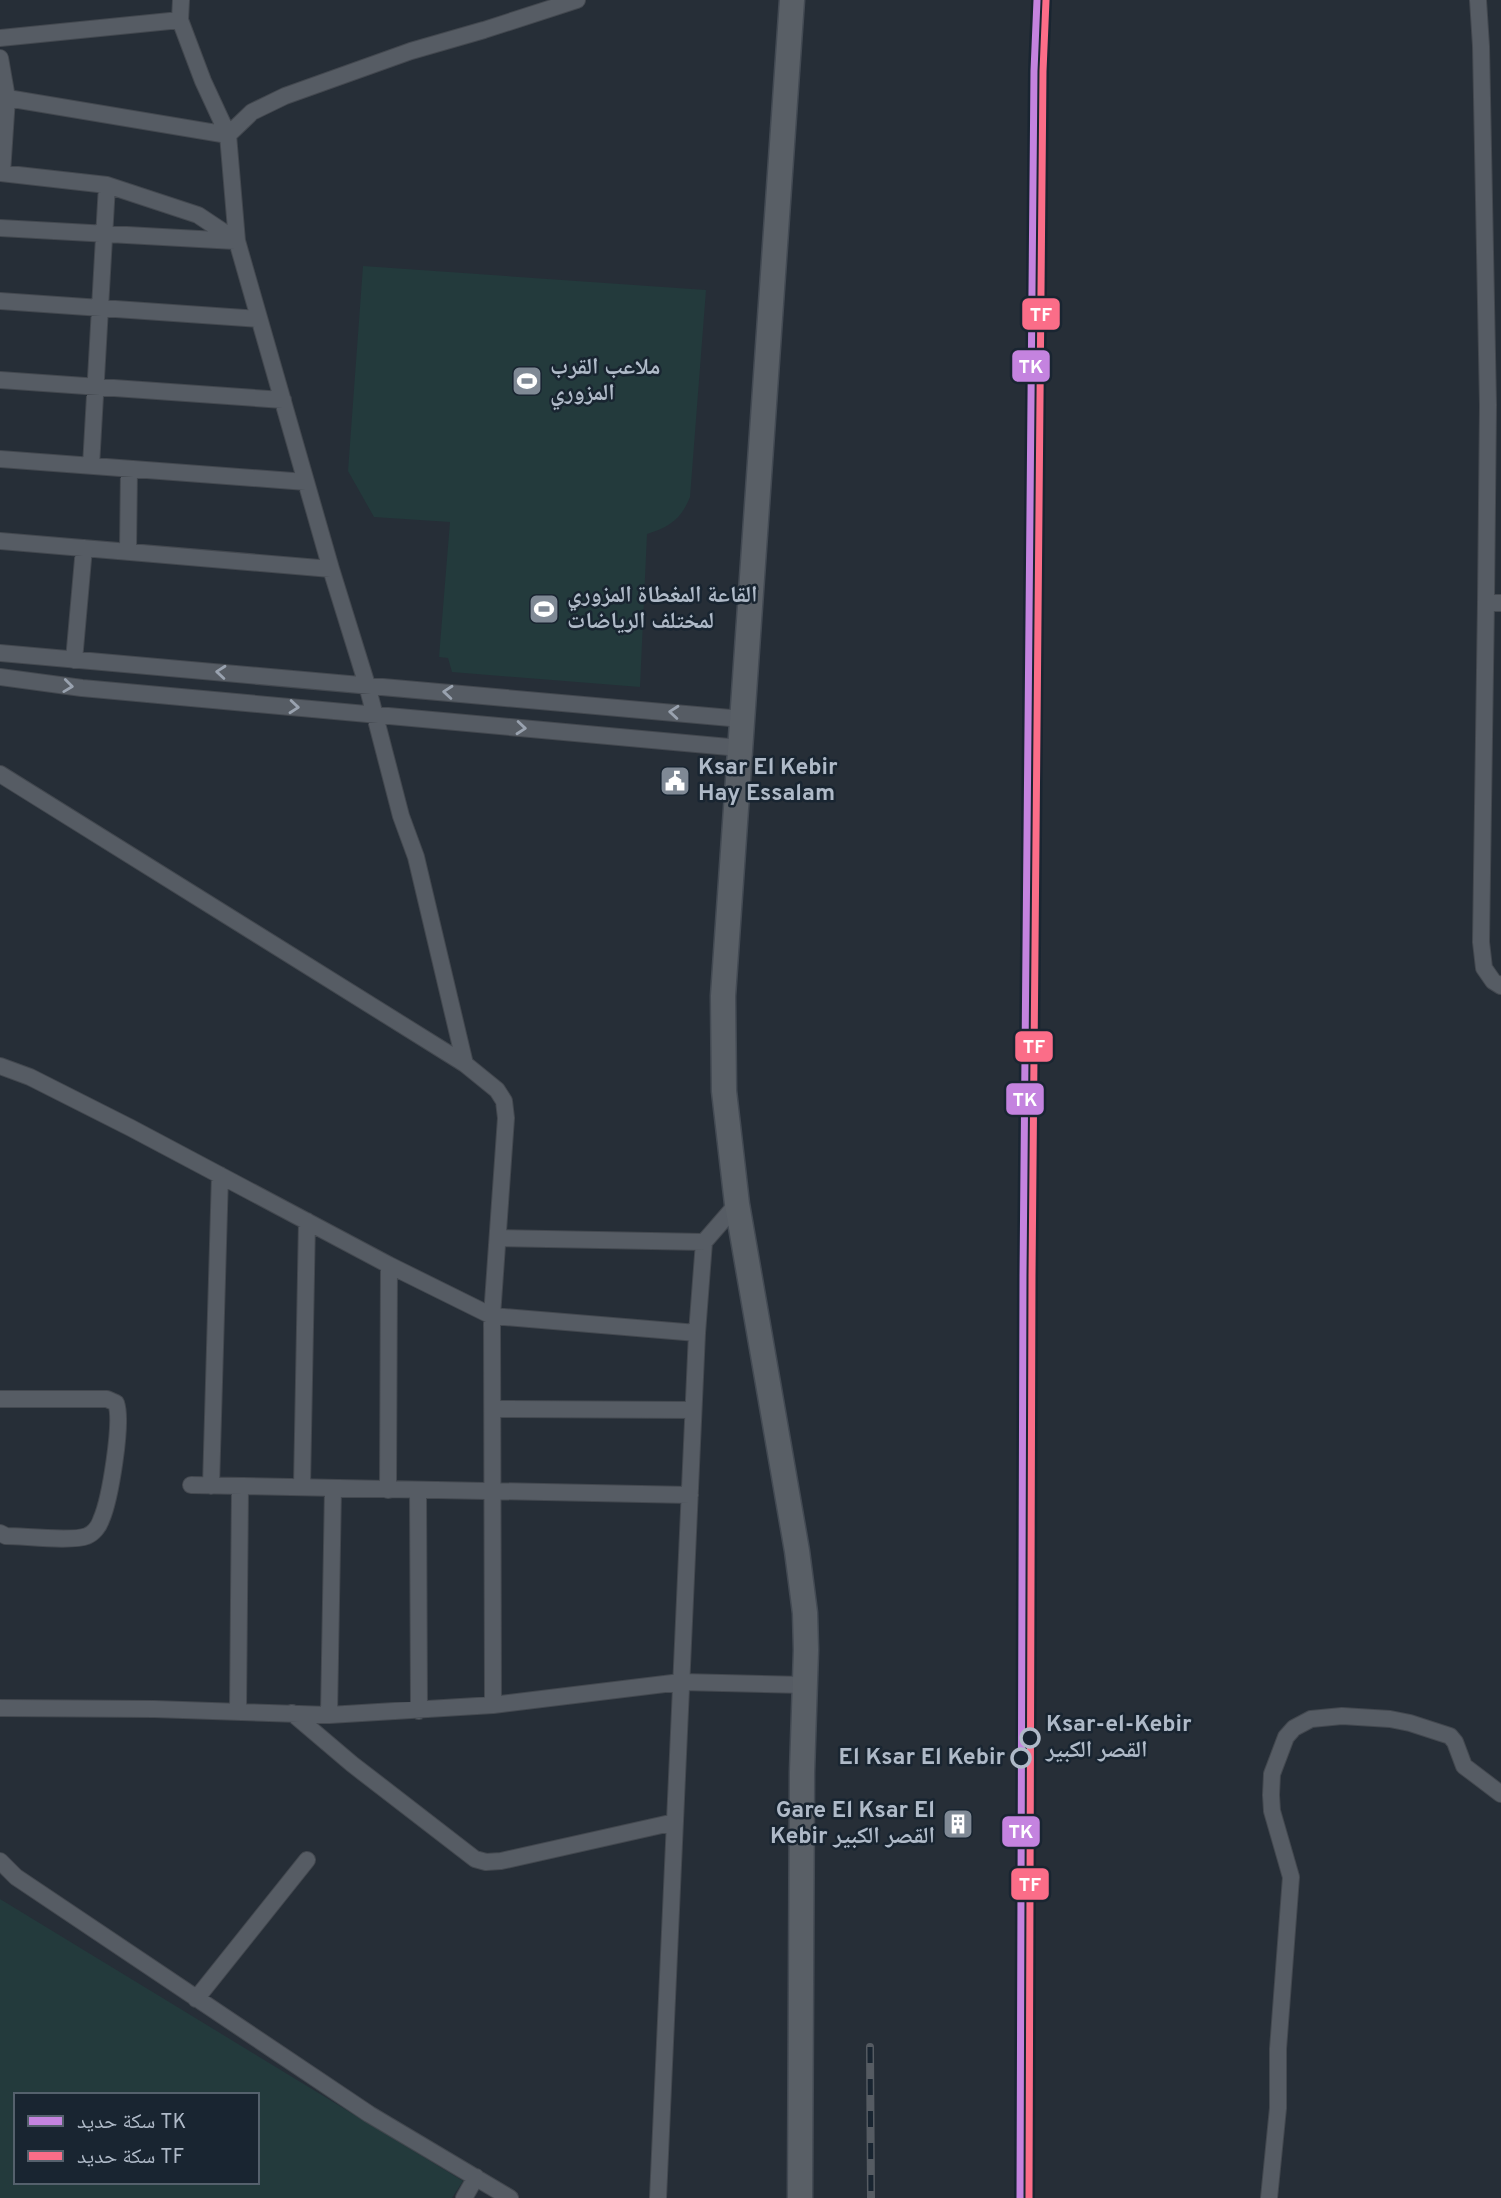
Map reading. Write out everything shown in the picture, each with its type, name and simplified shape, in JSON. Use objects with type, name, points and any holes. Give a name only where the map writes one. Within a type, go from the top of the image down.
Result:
[{"type":"main road","points":[[792,0],[723,996],[723,1045],[724,1091],[737,1204],[797,1551],[805,1614],[800,2198]]},
{"type":"street","points":[[181,0],[180,20],[203,81],[228,135],[237,241],[367,685],[401,816],[416,858],[465,1064]]},
{"type":"street","points":[[228,135],[252,112],[285,96],[411,51],[577,0]]},
{"type":"street","points":[[1478,0],[1494,405],[1493,603],[1480,910],[1493,968],[1493,981],[1501,985]]},
{"type":"street","points":[[0,38],[180,20]]},
{"type":"street","points":[[0,58],[7,98],[1,173],[107,185],[198,215],[237,241]]},
{"type":"street","points":[[7,98],[228,135]]},
{"type":"street","points":[[91,466],[107,185]]},
{"type":"street","points":[[0,228],[237,241]]},
{"type":"street","points":[[0,301],[259,319]]},
{"type":"street","points":[[0,380],[283,400]]},
{"type":"street","points":[[0,459],[306,482]]},
{"type":"street","points":[[128,551],[130,469]]},
{"type":"street","points":[[0,541],[331,569]]},
{"type":"street","points":[[74,660],[84,548]]},
{"type":"street","points":[[0,653],[742,719]]},
{"type":"street","points":[[0,677],[82,688],[740,748]]},
{"type":"street","points":[[0,774],[465,1064],[496,1090],[504,1101],[506,1148],[492,1316],[493,1705]]},
{"type":"street","points":[[0,1066],[38,1081],[492,1316],[697,1333]]},
{"type":"street","points":[[211,1486],[220,1175]]},
{"type":"street","points":[[658,2198],[697,1333],[704,1242],[737,1204]]},
{"type":"street","points":[[302,1487],[307,1221]]},
{"type":"street","points":[[498,1238],[704,1242]]},
{"type":"street","points":[[388,1490],[389,1265]]},
{"type":"street","points":[[0,1399],[107,1399],[116,1403],[119,1419],[106,1505],[96,1529],[87,1536],[72,1538],[6,1536],[0,1533]]},
{"type":"street","points":[[493,1409],[694,1410]]},
{"type":"street","points":[[191,1485],[690,1495]]},
{"type":"street","points":[[238,1712],[240,1487]]},
{"type":"street","points":[[329,1716],[333,1489]]},
{"type":"street","points":[[418,1490],[419,1711]]},
{"type":"street","points":[[0,1708],[155,1709],[329,1716],[493,1705],[681,1682],[804,1685]]},
{"type":"street","points":[[292,1713],[352,1764],[475,1859],[486,1862],[501,1861],[675,1822]]},
{"type":"street","points":[[1269,2198],[1278,2108],[1278,2049],[1291,1878],[1272,1811],[1271,1795],[1272,1774],[1286,1737],[1294,1728],[1311,1719],[1342,1716],[1410,1723],[1450,1736],[1464,1766],[1501,1794]]},
{"type":"street","points":[[196,1999],[307,1860]]},
{"type":"street","points":[[0,1861],[16,1877],[369,2114],[510,2198]]},
{"type":"street","points":[[464,2198],[476,2178]]},
{"type":"green space","name":"ملاعب القرب المزوري","points":[[363,266],[706,290],[690,497],[674,521],[647,534],[640,687],[452,672],[448,658],[439,657],[450,522],[374,517],[348,471]]},
{"type":"green space","points":[[0,1899],[463,2181],[452,2198],[0,2198]]},
{"type":"railway","points":[[870,2047],[871,2198]]},
{"type":"rail line","name":"TK","points":[[1020,2198],[1023,1276],[1034,71],[1037,0]]},
{"type":"rail line","name":"TF","points":[[1029,2198],[1032,1276],[1043,71],[1046,0]]},
{"type":"place","name":"ملاعب القرب المزوري","points":[[527,381]]},
{"type":"place","name":"القاعة المغطاة المزوري لمختلف الرياضات","points":[[544,609]]},
{"type":"place","name":"Ksar El Kebir Hay Essalam","points":[[675,781]]},
{"type":"place","name":"Ksar-el-Kebir القصر الكبير","points":[[1030,1738]]},
{"type":"place","name":"El Ksar El Kebir","points":[[1021,1758]]},
{"type":"place","name":"Gare El Ksar El Kebir القصر الكبير","points":[[958,1824]]}]
